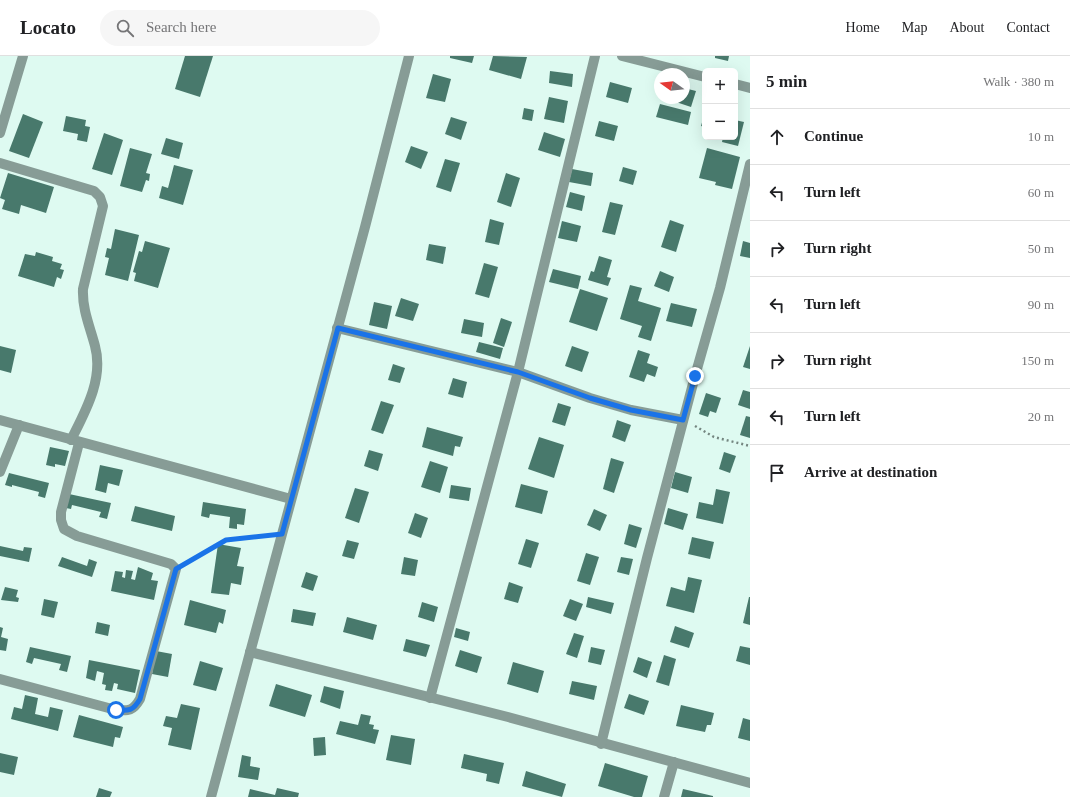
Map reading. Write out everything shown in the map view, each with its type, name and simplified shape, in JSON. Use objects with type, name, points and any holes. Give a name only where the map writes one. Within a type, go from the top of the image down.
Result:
[{"type":"street","points":[[0,133],[23,56]]},
{"type":"street","points":[[211,797],[338,328],[409,56]]},
{"type":"street","points":[[430,698],[518,372],[595,56]]},
{"type":"street","points":[[622,56],[702,76]]},
{"type":"street","points":[[738,85],[750,88]]},
{"type":"street","points":[[0,163],[94,191],[100,197],[103,206],[83,289],[82,302],[96,348],[97,366],[94,387],[75,442],[61,512],[61,520],[64,530],[77,536],[171,564],[176,569],[140,699],[135,708],[128,710],[116,710],[0,679]]},
{"type":"street","points":[[601,744],[683,420],[720,288],[750,164]]},
{"type":"street","points":[[338,328],[518,372],[590,398],[631,410],[683,420]]},
{"type":"street","points":[[0,420],[75,442],[291,499]]},
{"type":"street","points":[[0,472],[19,425]]},
{"type":"street","points":[[250,652],[508,717],[601,744],[750,783]]},
{"type":"street","points":[[664,797],[674,762]]},
{"type":"path","points":[[683,420],[714,437],[750,446]]},
{"type":"path","points":[[176,569],[226,540],[282,534]]},
{"type":"building","points":[[185,56],[213,56],[200,97],[175,89]]},
{"type":"building","points":[[450,56],[474,56],[472,63],[450,58]]},
{"type":"building","points":[[493,56],[527,57],[521,79],[489,70]]},
{"type":"building","points":[[715,56],[729,56],[728,61],[715,58]]},
{"type":"building","points":[[550,71],[573,74],[572,87],[549,83]]},
{"type":"building","points":[[433,74],[451,79],[445,102],[426,98]]},
{"type":"building","points":[[610,82],[632,88],[628,103],[606,97]]},
{"type":"building","points":[[690,90],[696,91],[691,107],[682,104],[690,104]]},
{"type":"building","points":[[549,97],[568,101],[564,123],[544,119]]},
{"type":"building","points":[[660,104],[691,112],[688,125],[656,117]]},
{"type":"building","points":[[524,108],[534,110],[532,121],[522,119]]},
{"type":"building","points":[[23,114],[43,122],[29,158],[9,151]]},
{"type":"building","points":[[66,116],[86,120],[85,126],[90,127],[87,142],[77,140],[78,134],[63,131]]},
{"type":"building","points":[[451,117],[467,122],[461,140],[445,134]]},
{"type":"building","points":[[599,121],[618,126],[614,141],[595,136]]},
{"type":"building","points":[[738,121],[744,122],[738,146],[722,142],[722,140],[738,140]]},
{"type":"building","points":[[544,132],[565,139],[560,157],[538,150]]},
{"type":"building","points":[[104,133],[123,140],[112,175],[92,169]]},
{"type":"building","points":[[166,138],[183,143],[179,159],[161,154]]},
{"type":"building","points":[[411,146],[428,152],[421,169],[405,162]]},
{"type":"building","points":[[130,148],[152,154],[146,173],[150,174],[149,181],[146,180],[142,192],[120,186]]},
{"type":"building","points":[[707,148],[740,157],[732,189],[715,185],[716,182],[699,178]]},
{"type":"building","points":[[445,159],[460,163],[451,192],[436,187]]},
{"type":"building","points":[[174,165],[193,170],[183,205],[159,198],[162,186],[168,188]]},
{"type":"building","points":[[623,167],[637,171],[633,185],[619,181]]},
{"type":"building","points":[[572,169],[593,173],[591,186],[569,182]]},
{"type":"building","points":[[8,173],[54,187],[46,213],[21,205],[19,214],[2,209],[5,200],[0,198]]},
{"type":"building","points":[[506,173],[520,178],[511,207],[497,202]]},
{"type":"building","points":[[570,192],[585,196],[582,211],[566,207]]},
{"type":"building","points":[[610,202],[623,205],[615,235],[602,232]]},
{"type":"building","points":[[490,219],[504,223],[499,245],[485,242]]},
{"type":"building","points":[[670,220],[684,225],[676,252],[661,247]]},
{"type":"building","points":[[562,221],[581,226],[577,242],[558,238]]},
{"type":"building","points":[[115,229],[139,235],[128,281],[105,275],[109,258],[105,257],[107,248],[111,249]]},
{"type":"building","points":[[145,241],[170,248],[158,288],[134,281],[136,273],[133,272],[139,251],[142,252]]},
{"type":"building","points":[[743,241],[750,243],[750,258],[740,256]]},
{"type":"building","points":[[429,244],[446,247],[443,264],[426,260]]},
{"type":"building","points":[[36,252],[53,257],[52,261],[62,264],[60,269],[64,270],[61,279],[57,277],[54,287],[18,276],[25,254],[35,256]]},
{"type":"building","points":[[599,256],[612,260],[607,277],[611,278],[608,286],[588,280],[591,271],[594,272]]},
{"type":"building","points":[[484,263],[498,267],[489,298],[475,294]]},
{"type":"building","points":[[553,269],[581,276],[578,289],[549,282]]},
{"type":"building","points":[[660,271],[674,277],[669,292],[654,286]]},
{"type":"building","points":[[630,285],[642,288],[638,301],[661,308],[651,341],[638,337],[642,326],[620,319]]},
{"type":"building","points":[[580,289],[608,298],[597,331],[569,322]]},
{"type":"building","points":[[401,298],[419,304],[413,321],[395,316]]},
{"type":"building","points":[[374,302],[392,306],[387,329],[369,325]]},
{"type":"building","points":[[671,303],[697,309],[692,327],[666,321]]},
{"type":"building","points":[[501,318],[512,322],[504,347],[493,343]]},
{"type":"building","points":[[464,319],[484,323],[482,337],[461,333]]},
{"type":"building","points":[[479,342],[503,348],[500,359],[476,352]]},
{"type":"building","points":[[0,346],[16,350],[11,373],[0,370]]},
{"type":"building","points":[[572,346],[589,352],[582,372],[565,366]]},
{"type":"building","points":[[750,346],[750,369],[743,367]]},
{"type":"building","points":[[638,350],[650,354],[647,363],[658,367],[655,377],[647,374],[644,382],[629,377]]},
{"type":"building","points":[[393,364],[405,368],[400,383],[388,380]]},
{"type":"building","points":[[453,378],[467,382],[463,398],[448,394]]},
{"type":"building","points":[[743,390],[750,392],[750,409],[738,405]]},
{"type":"building","points":[[706,393],[721,398],[716,413],[710,411],[708,417],[699,414]]},
{"type":"building","points":[[381,401],[394,405],[383,434],[371,430]]},
{"type":"building","points":[[558,403],[571,407],[565,426],[552,422]]},
{"type":"building","points":[[746,416],[750,417],[750,438],[740,435]]},
{"type":"building","points":[[617,420],[631,425],[625,442],[612,437]]},
{"type":"building","points":[[427,427],[463,437],[460,447],[455,446],[453,456],[422,447]]},
{"type":"building","points":[[539,437],[564,445],[554,478],[528,469]]},
{"type":"building","points":[[50,447],[69,451],[65,466],[55,464],[55,467],[46,465]]},
{"type":"building","points":[[369,450],[383,454],[378,471],[364,466]]},
{"type":"building","points":[[724,452],[736,456],[730,473],[719,469]]},
{"type":"building","points":[[611,458],[624,462],[614,493],[603,489]]},
{"type":"building","points":[[430,461],[448,467],[440,493],[421,487]]},
{"type":"building","points":[[100,465],[123,470],[119,486],[108,483],[106,493],[95,490]]},
{"type":"building","points":[[675,472],[692,477],[688,493],[671,488]]},
{"type":"building","points":[[9,473],[49,483],[45,498],[38,496],[39,492],[12,485],[12,487],[5,485]]},
{"type":"building","points":[[521,484],[548,491],[542,514],[515,507]]},
{"type":"building","points":[[451,485],[471,488],[469,501],[449,498]]},
{"type":"building","points":[[355,488],[369,492],[359,523],[345,518]]},
{"type":"building","points":[[716,489],[730,492],[723,524],[696,518],[699,502],[713,505]]},
{"type":"building","points":[[69,494],[111,503],[107,519],[99,517],[101,512],[72,505],[71,509],[66,508]]},
{"type":"building","points":[[203,502],[246,509],[244,525],[237,524],[237,529],[229,528],[230,517],[210,514],[209,518],[201,516]]},
{"type":"building","points":[[135,506],[175,516],[172,531],[131,521]]},
{"type":"building","points":[[668,508],[688,514],[683,530],[664,524]]},
{"type":"building","points":[[594,509],[607,515],[600,531],[587,525]]},
{"type":"building","points":[[415,513],[428,518],[421,538],[408,533]]},
{"type":"building","points":[[629,524],[642,528],[636,548],[624,544]]},
{"type":"building","points":[[692,537],[714,542],[710,559],[688,554]]},
{"type":"building","points":[[526,539],[539,543],[531,568],[518,564]]},
{"type":"building","points":[[347,540],[359,543],[354,559],[342,556]]},
{"type":"building","points":[[218,544],[241,548],[237,566],[244,567],[241,585],[231,583],[229,595],[211,593]]},
{"type":"building","points":[[0,546],[23,551],[24,547],[32,548],[29,562],[0,556]]},
{"type":"building","points":[[586,553],[599,557],[590,585],[577,581]]},
{"type":"building","points":[[62,557],[87,566],[89,559],[97,562],[92,577],[58,566]]},
{"type":"building","points":[[404,557],[418,560],[415,576],[401,574]]},
{"type":"building","points":[[621,557],[633,559],[629,575],[617,572]]},
{"type":"building","points":[[138,567],[153,573],[151,580],[158,581],[154,600],[111,591],[115,571],[123,572],[122,577],[125,578],[126,570],[133,571],[131,579],[135,580]]},
{"type":"building","points":[[306,572],[318,576],[313,591],[301,587]]},
{"type":"building","points":[[688,577],[702,580],[694,613],[666,606],[671,587],[685,591]]},
{"type":"building","points":[[509,582],[523,587],[518,603],[504,599]]},
{"type":"building","points":[[5,587],[18,590],[16,597],[19,598],[18,602],[1,600]]},
{"type":"building","points":[[588,597],[614,603],[611,614],[586,607]]},
{"type":"building","points":[[750,597],[750,625],[743,623]]},
{"type":"building","points":[[44,599],[58,602],[54,618],[41,615]]},
{"type":"building","points":[[570,599],[583,604],[576,621],[563,616]]},
{"type":"building","points":[[190,600],[226,610],[223,624],[219,622],[216,633],[184,625]]},
{"type":"building","points":[[422,602],[438,607],[434,622],[418,617]]},
{"type":"building","points":[[293,609],[316,613],[313,626],[291,622]]},
{"type":"building","points":[[347,617],[377,625],[373,640],[343,632]]},
{"type":"building","points":[[97,622],[110,625],[108,636],[95,633]]},
{"type":"building","points":[[675,626],[694,633],[689,648],[670,642]]},
{"type":"building","points":[[0,627],[3,628],[1,637],[8,639],[6,651],[0,650]]},
{"type":"building","points":[[456,628],[470,632],[468,641],[454,637]]},
{"type":"building","points":[[574,633],[584,636],[577,658],[566,654]]},
{"type":"building","points":[[406,639],[430,645],[426,657],[403,651]]},
{"type":"building","points":[[740,646],[750,648],[750,665],[736,661]]},
{"type":"building","points":[[30,647],[71,656],[67,672],[59,670],[61,664],[34,658],[32,664],[26,662]]},
{"type":"building","points":[[591,647],[605,650],[601,665],[588,662]]},
{"type":"building","points":[[460,650],[482,657],[477,673],[455,666]]},
{"type":"building","points":[[156,651],[172,654],[168,677],[152,674]]},
{"type":"building","points":[[664,655],[676,659],[669,686],[656,682]]},
{"type":"building","points":[[638,657],[652,662],[647,678],[633,672]]},
{"type":"building","points":[[89,660],[140,670],[135,693],[117,689],[118,684],[114,683],[112,691],[105,690],[106,685],[102,684],[104,673],[97,671],[95,681],[86,678]]},
{"type":"building","points":[[200,661],[223,668],[216,691],[193,685]]},
{"type":"building","points":[[513,662],[544,671],[538,693],[507,684]]},
{"type":"building","points":[[572,681],[597,686],[594,700],[569,694]]},
{"type":"building","points":[[276,684],[312,695],[305,717],[269,706]]},
{"type":"building","points":[[324,686],[344,691],[340,709],[320,702]]},
{"type":"building","points":[[629,694],[649,701],[644,715],[624,708]]},
{"type":"building","points":[[25,695],[38,698],[35,714],[48,717],[50,707],[63,710],[58,731],[11,719],[14,707],[22,709]]},
{"type":"building","points":[[181,704],[200,708],[191,750],[168,745],[172,728],[163,726],[166,716],[177,718]]},
{"type":"building","points":[[681,705],[714,713],[711,725],[707,725],[705,732],[676,726]]},
{"type":"building","points":[[361,714],[371,716],[369,724],[374,725],[373,729],[379,730],[375,744],[336,734],[340,721],[358,725]]},
{"type":"building","points":[[79,715],[123,727],[120,738],[115,737],[113,747],[73,737]]},
{"type":"building","points":[[743,718],[750,720],[750,741],[738,738]]},
{"type":"building","points":[[391,735],[415,739],[411,765],[386,760]]},
{"type":"building","points":[[325,737],[326,755],[314,756],[313,738]]},
{"type":"building","points":[[0,753],[18,757],[14,775],[0,772]]},
{"type":"building","points":[[464,754],[504,763],[499,784],[486,781],[487,774],[461,768]]},
{"type":"building","points":[[242,755],[251,757],[250,766],[260,768],[258,780],[238,777]]},
{"type":"building","points":[[605,763],[648,776],[642,797],[634,797],[598,786]]},
{"type":"building","points":[[526,771],[566,784],[562,797],[522,786]]},
{"type":"building","points":[[99,788],[112,792],[110,797],[96,797]]},
{"type":"building","points":[[277,788],[299,793],[298,797],[248,797],[250,789],[275,795]]},
{"type":"building","points":[[683,789],[713,796],[713,797],[681,797]]},
{"type":"route","points":[[116,710],[128,710],[135,708],[140,699],[176,575],[176,569],[226,540],[282,534],[338,328],[518,372],[590,398],[631,410],[683,420],[695,376]]}]
